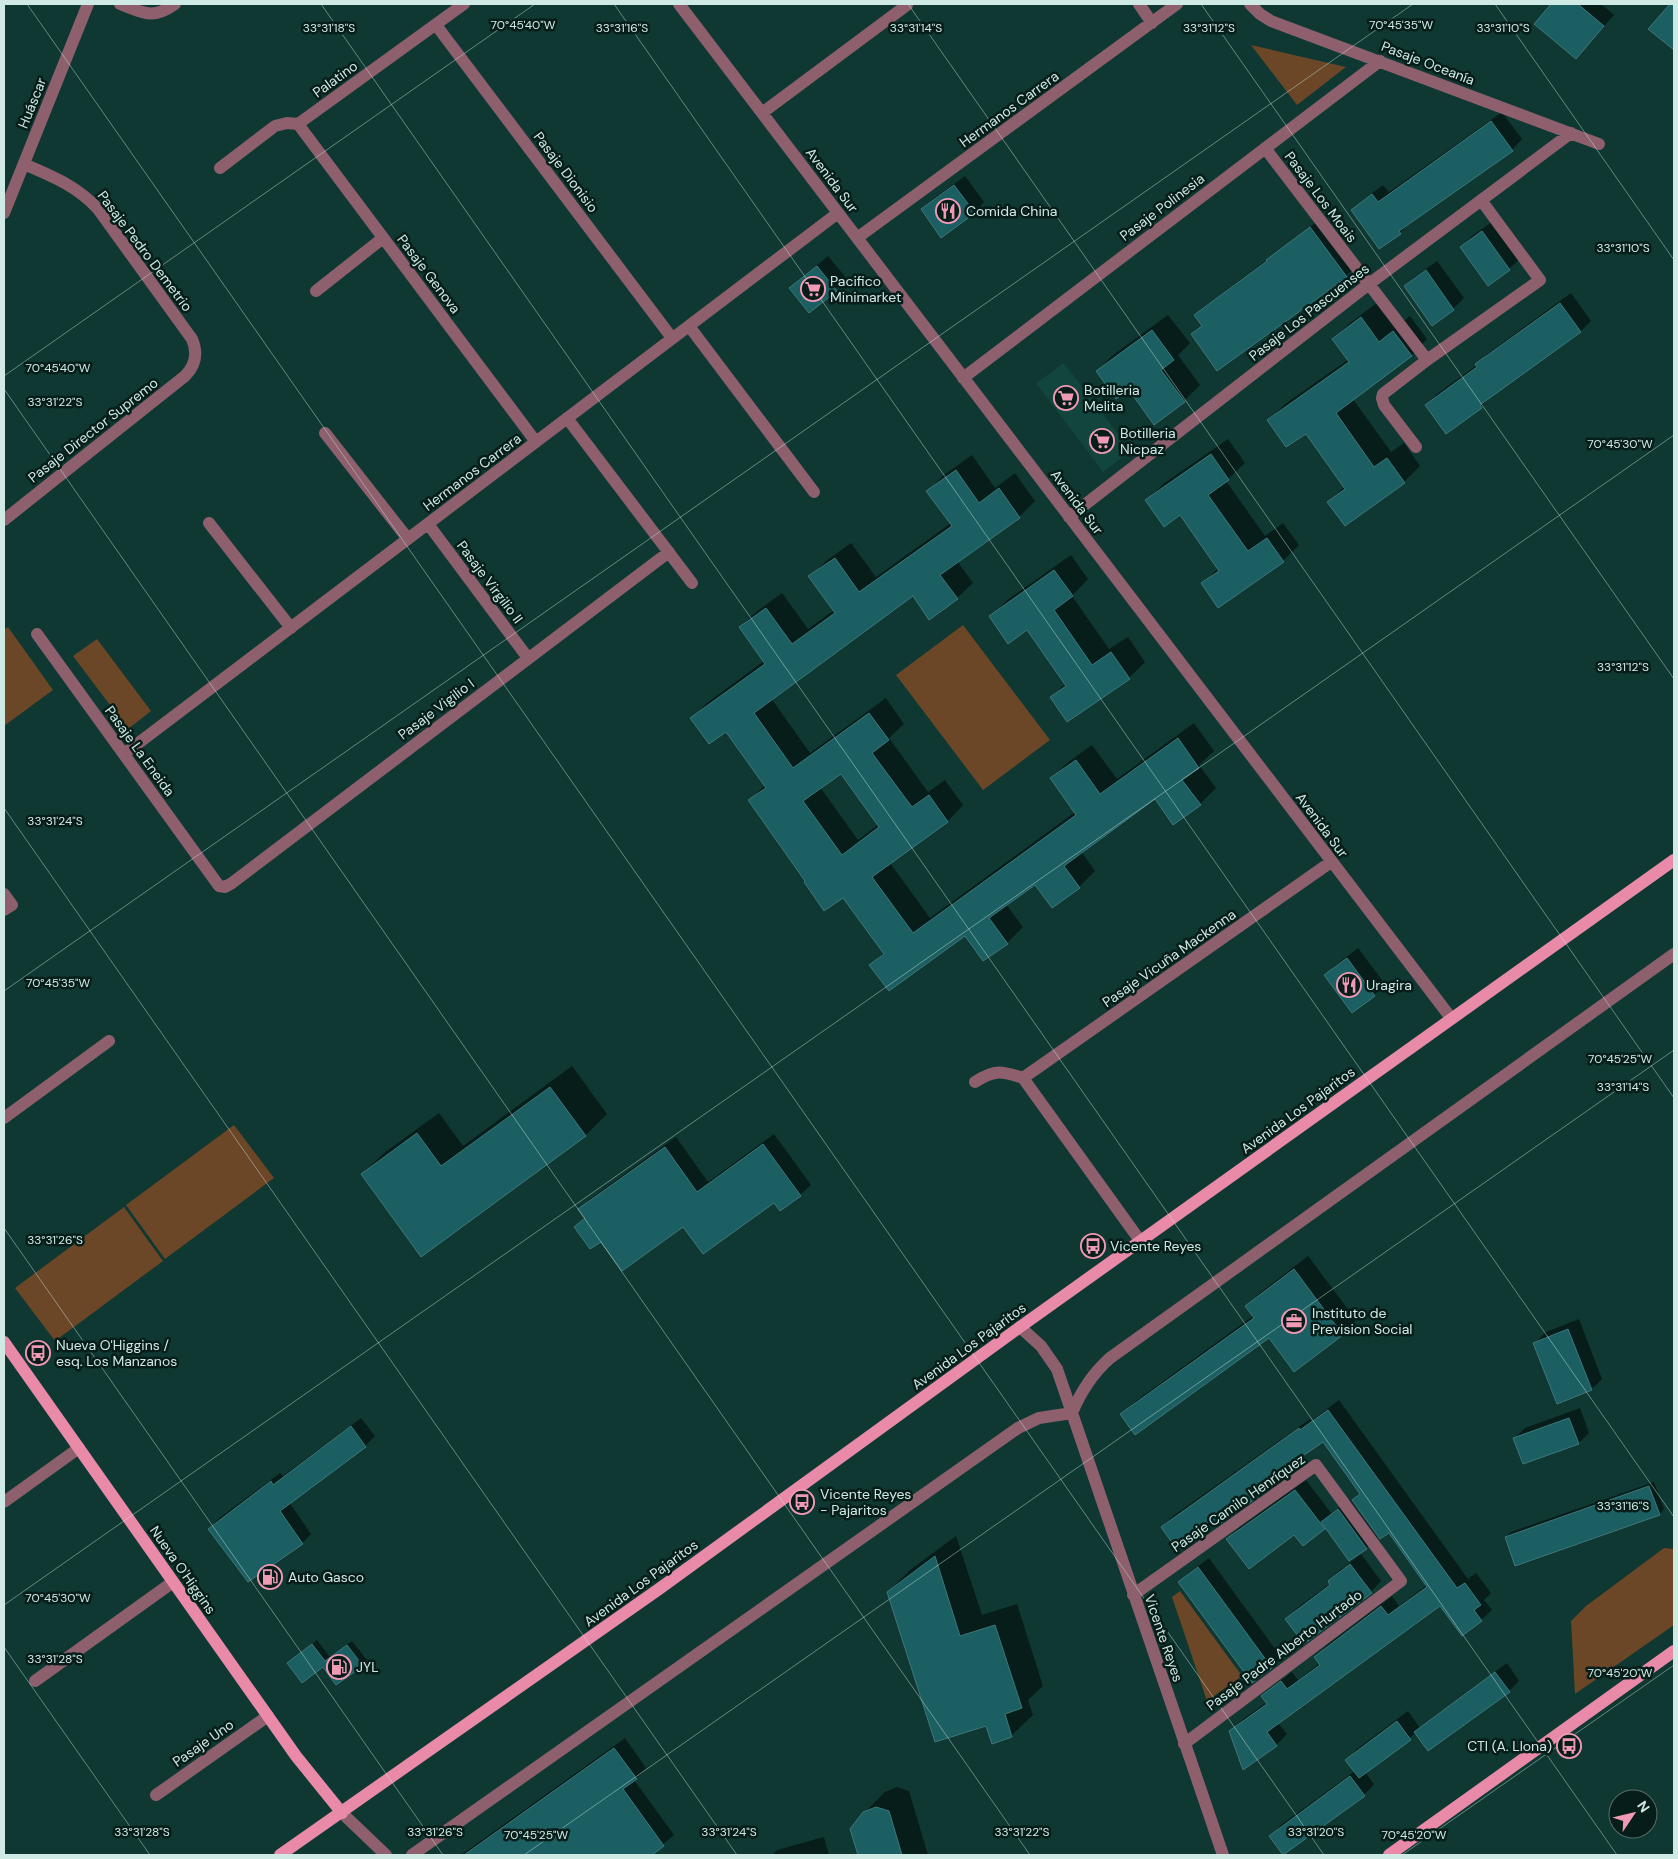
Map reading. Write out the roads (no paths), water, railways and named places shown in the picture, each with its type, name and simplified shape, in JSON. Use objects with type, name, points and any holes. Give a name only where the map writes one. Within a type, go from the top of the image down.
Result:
[{"type":"main road","name":"Avenida Los Pajaritos","points":[[280,1855],[659,1590],[1020,1327],[1674,860]]},
{"type":"main road","name":"Nueva O'Higgins","points":[[4,1342],[296,1756],[342,1813]]},
{"type":"main road","points":[[1389,1855],[1674,1651]]},
{"type":"street","name":"Huáscar","points":[[4,213],[88,4]]},
{"type":"street","points":[[120,4],[145,14],[162,13],[175,4]]},
{"type":"street","name":"Palatino","points":[[220,168],[275,126],[287,123],[298,124],[464,4]]},
{"type":"street","name":"Avenida Sur","points":[[679,4],[1451,1018]]},
{"type":"street","points":[[1139,4],[1152,23]]},
{"type":"street","name":"Hermanos Carrera","points":[[858,238],[1177,4]]},
{"type":"street","name":"Pasaje Oceanía","points":[[1250,4],[1271,21],[1598,144]]},
{"type":"street","points":[[762,113],[907,5]]},
{"type":"street","name":"Pasaje Dionisio","points":[[436,24],[672,338]]},
{"type":"street","name":"Pasaje Polinesia","points":[[963,378],[1380,61]]},
{"type":"street","name":"Pasaje Genova","points":[[298,124],[536,442]]},
{"type":"street","name":"Pasaje Los Pascuenses","points":[[1069,517],[1369,284],[1571,133]]},
{"type":"street","name":"Pasaje Los Moais","points":[[1265,148],[1427,360]]},
{"type":"street","name":"Pasaje Pedro Demetrio","points":[[24,164],[69,184],[82,193],[98,210],[192,339],[195,345],[196,358]]},
{"type":"street","points":[[1416,447],[1384,405],[1382,398],[1386,390],[1540,280],[1481,200]]},
{"type":"street","name":"Hermanos Carrera","points":[[124,754],[838,213]]},
{"type":"street","points":[[316,291],[383,238]]},
{"type":"street","points":[[689,326],[814,492]]},
{"type":"street","name":"Pasaje Director Supremo","points":[[4,520],[185,376],[190,371],[196,358]]},
{"type":"street","points":[[568,418],[692,583]]},
{"type":"street","points":[[325,433],[408,539]]},
{"type":"street","points":[[209,523],[291,628]]},
{"type":"street","name":"Pasaje Virgilio II","points":[[428,524],[528,658]]},
{"type":"street","name":"Pasaje Vigilio I","points":[[219,886],[225,887],[232,883],[669,552]]},
{"type":"street","name":"Pasaje La Eneida","points":[[37,634],[219,886]]},
{"type":"street","name":"Pasaje Vicuña Mackenna","points":[[1023,1078],[1331,862]]},
{"type":"street","points":[[4,894],[12,905],[4,910]]},
{"type":"street","points":[[412,1855],[1018,1428],[1039,1418],[1072,1413],[1079,1395],[1088,1381],[1110,1358],[1674,954]]},
{"type":"street","points":[[4,1118],[110,1042]]},
{"type":"street","points":[[975,1082],[984,1076],[999,1071],[1023,1078],[1141,1242]]},
{"type":"street","name":"Vicente Reyes","points":[[1020,1327],[1041,1346],[1057,1369],[1223,1855]]},
{"type":"street","points":[[4,1502],[79,1448]]},
{"type":"street","name":"Pasaje Camilo Henríquez","points":[[1133,1594],[1316,1465],[1401,1581]]},
{"type":"street","name":"Pasaje Padre Alberto Hurtado","points":[[1184,1744],[1401,1581]]},
{"type":"street","points":[[35,1681],[173,1582]]},
{"type":"street","name":"Pasaje Uno","points":[[156,1795],[268,1716]]},
{"type":"street","points":[[342,1813],[386,1855]]},
{"type":"place","name":"Comida China","points":[[948,211]]},
{"type":"place","name":"Pacifico Minimarket","points":[[813,289]]},
{"type":"place","name":"Botilleria Melita","points":[[1066,398]]},
{"type":"place","name":"Botilleria Nicpaz","points":[[1102,441]]},
{"type":"place","name":"Uragira","points":[[1349,985]]},
{"type":"place","name":"Vicente Reyes","points":[[1093,1246]]},
{"type":"place","name":"Instituto de Prevision Social","points":[[1294,1321]]},
{"type":"place","name":"Nueva O'Higgins / esq. Los Manzanos","points":[[38,1353]]},
{"type":"place","name":"Vicente Reyes - Pajaritos","points":[[802,1502]]},
{"type":"place","name":"Auto Gasco","points":[[270,1577]]},
{"type":"place","name":"JYL","points":[[339,1667]]},
{"type":"place","name":"CTI (A. Llona)","points":[[1569,1746]]}]
